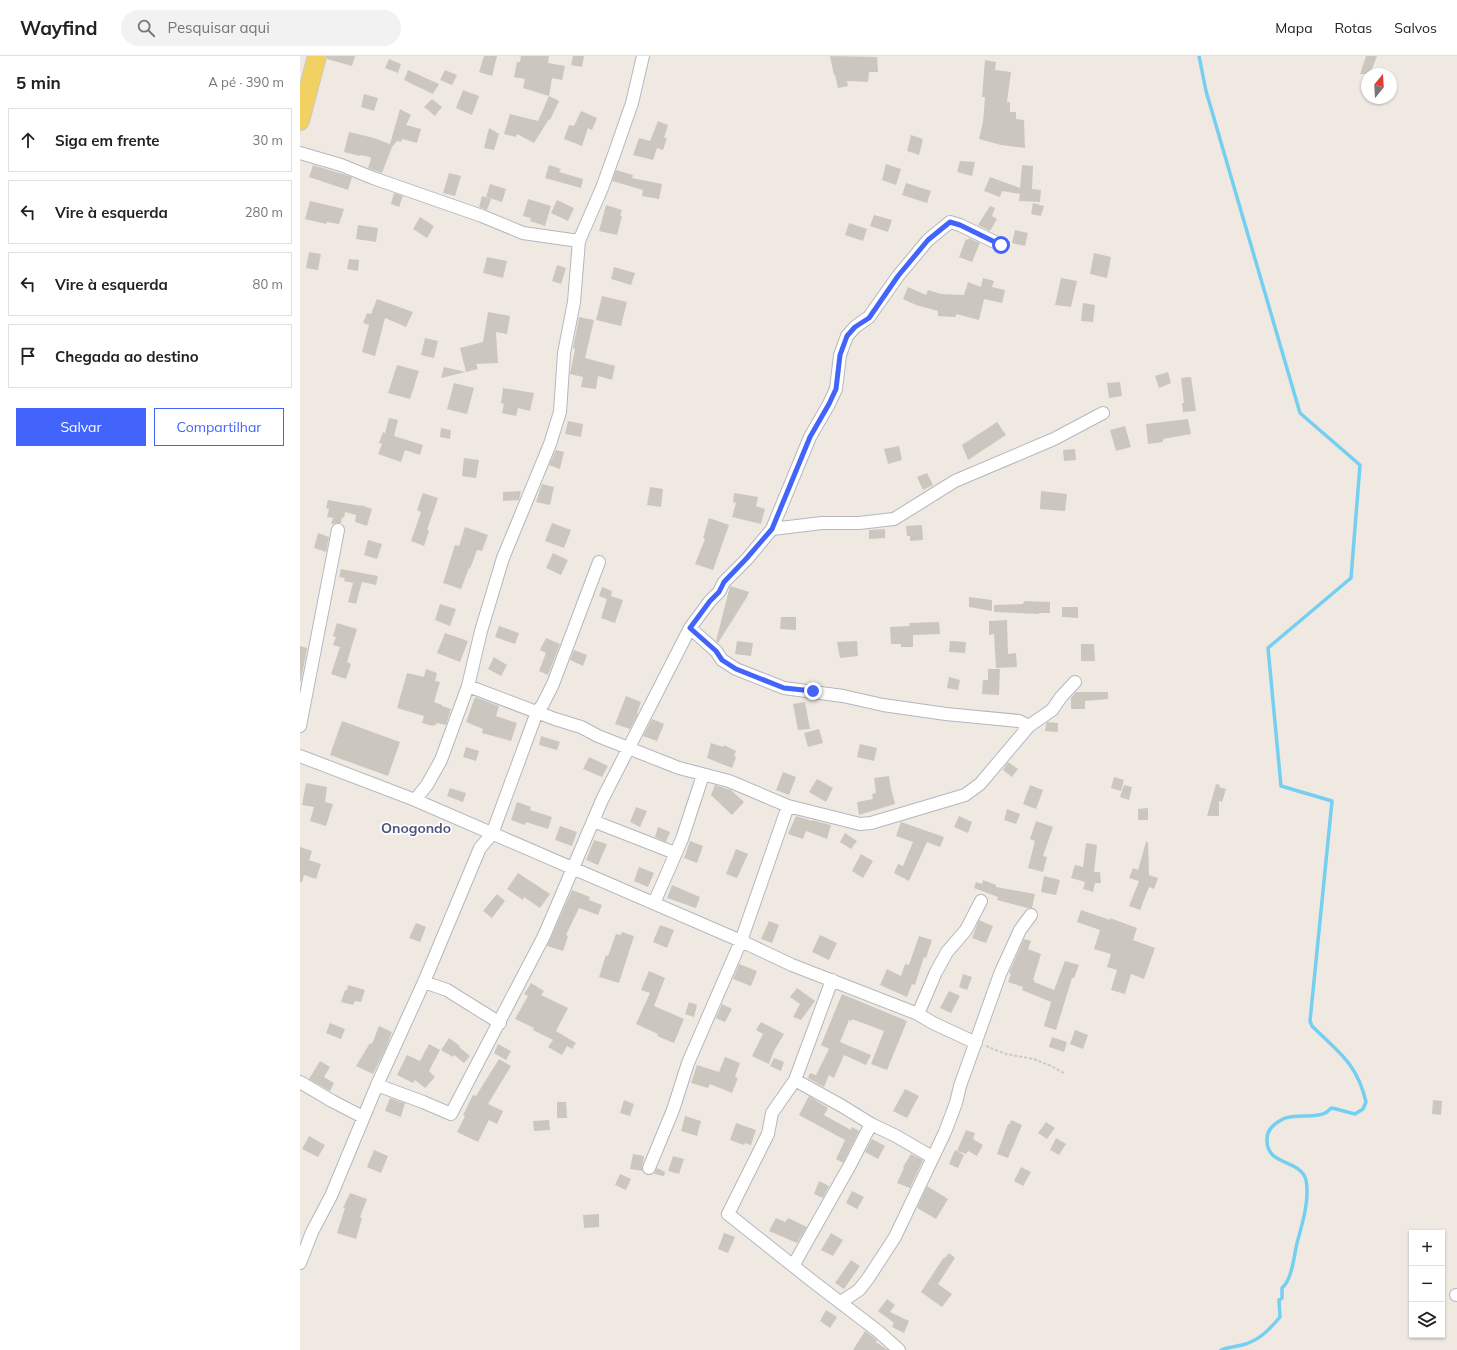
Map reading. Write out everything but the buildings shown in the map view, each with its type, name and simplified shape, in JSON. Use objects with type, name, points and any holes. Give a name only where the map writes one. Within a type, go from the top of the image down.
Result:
[{"type":"main road","points":[[300,121],[317,56]]},
{"type":"street","points":[[415,800],[427,785],[440,760],[468,686],[481,631],[503,558],[550,444],[560,412],[564,353],[574,302],[579,241],[602,188],[618,143],[632,102],[643,56]]},
{"type":"street","points":[[300,153],[341,165],[373,178],[482,216],[523,233],[579,241]]},
{"type":"street","points":[[376,1085],[451,1114],[500,1023],[544,936],[602,800],[690,628],[710,601],[719,592],[724,582],[772,529],[810,437],[836,389],[840,355],[847,336],[855,327],[869,318],[898,276],[928,240],[950,222],[960,225],[1001,245]]},
{"type":"street","points":[[772,529],[822,523],[859,523],[894,519],[955,481],[1054,439],[1103,413]]},
{"type":"street","points":[[300,726],[338,530]]},
{"type":"street","points":[[300,1263],[312,1232],[331,1196],[376,1085],[424,982],[480,848],[492,834],[536,712],[543,704],[553,684],[599,562]]},
{"type":"street","points":[[690,628],[716,651],[722,660],[736,669],[784,688],[842,696],[883,705],[946,714],[1019,721],[1029,726]]},
{"type":"street","points":[[468,686],[536,712],[581,727],[628,748],[679,768],[729,782],[788,806],[860,824],[871,823],[965,795],[980,784],[1029,726],[1052,710],[1075,682]]},
{"type":"street","points":[[300,756],[415,800],[741,941],[792,965],[918,1014],[933,1023],[976,1043]]},
{"type":"street","points":[[654,903],[682,839],[703,775]]},
{"type":"street","points":[[648,1168],[673,1110],[688,1063],[741,941],[788,806]]},
{"type":"street","points":[[593,821],[675,853]]},
{"type":"street","points":[[918,1014],[936,972],[947,952],[966,930],[981,901]]},
{"type":"street","points":[[841,1302],[859,1290],[894,1237],[944,1132],[956,1103],[960,1086],[1000,974],[1020,930],[1031,914]]},
{"type":"street","points":[[832,980],[794,1080],[772,1113],[768,1134],[728,1214],[879,1332],[899,1350]]},
{"type":"street","points":[[424,982],[447,990],[500,1023]]},
{"type":"street","points":[[794,1080],[932,1157]]},
{"type":"street","points":[[300,1082],[363,1117]]},
{"type":"street","points":[[793,1266],[850,1165],[871,1124]]},
{"type":"path","points":[[976,1043],[1006,1054],[1034,1059],[1064,1073]]},
{"type":"waterway","points":[[1199,56],[1206,91],[1300,413],[1360,465],[1351,578],[1268,648],[1281,786],[1332,801],[1310,1021],[1312,1026],[1338,1051],[1352,1068],[1362,1089],[1366,1102],[1363,1109],[1355,1114],[1332,1108],[1326,1113],[1320,1115],[1288,1117],[1274,1124],[1268,1132],[1268,1148],[1272,1154],[1297,1168],[1303,1173],[1306,1180],[1307,1195],[1303,1220],[1294,1261],[1288,1279],[1282,1288],[1282,1298],[1279,1300],[1280,1317],[1268,1330],[1254,1341],[1221,1350]]},
{"type":"district","name":"Onogondo","points":[[416,828]]},
{"type":"route","points":[[813,691],[784,688],[736,669],[722,660],[716,651],[690,628],[710,601],[719,592],[724,582],[763,541],[772,529],[810,437],[836,389],[840,355],[847,336],[855,327],[869,318],[898,276],[928,240],[950,222],[960,225],[1001,245]]}]
